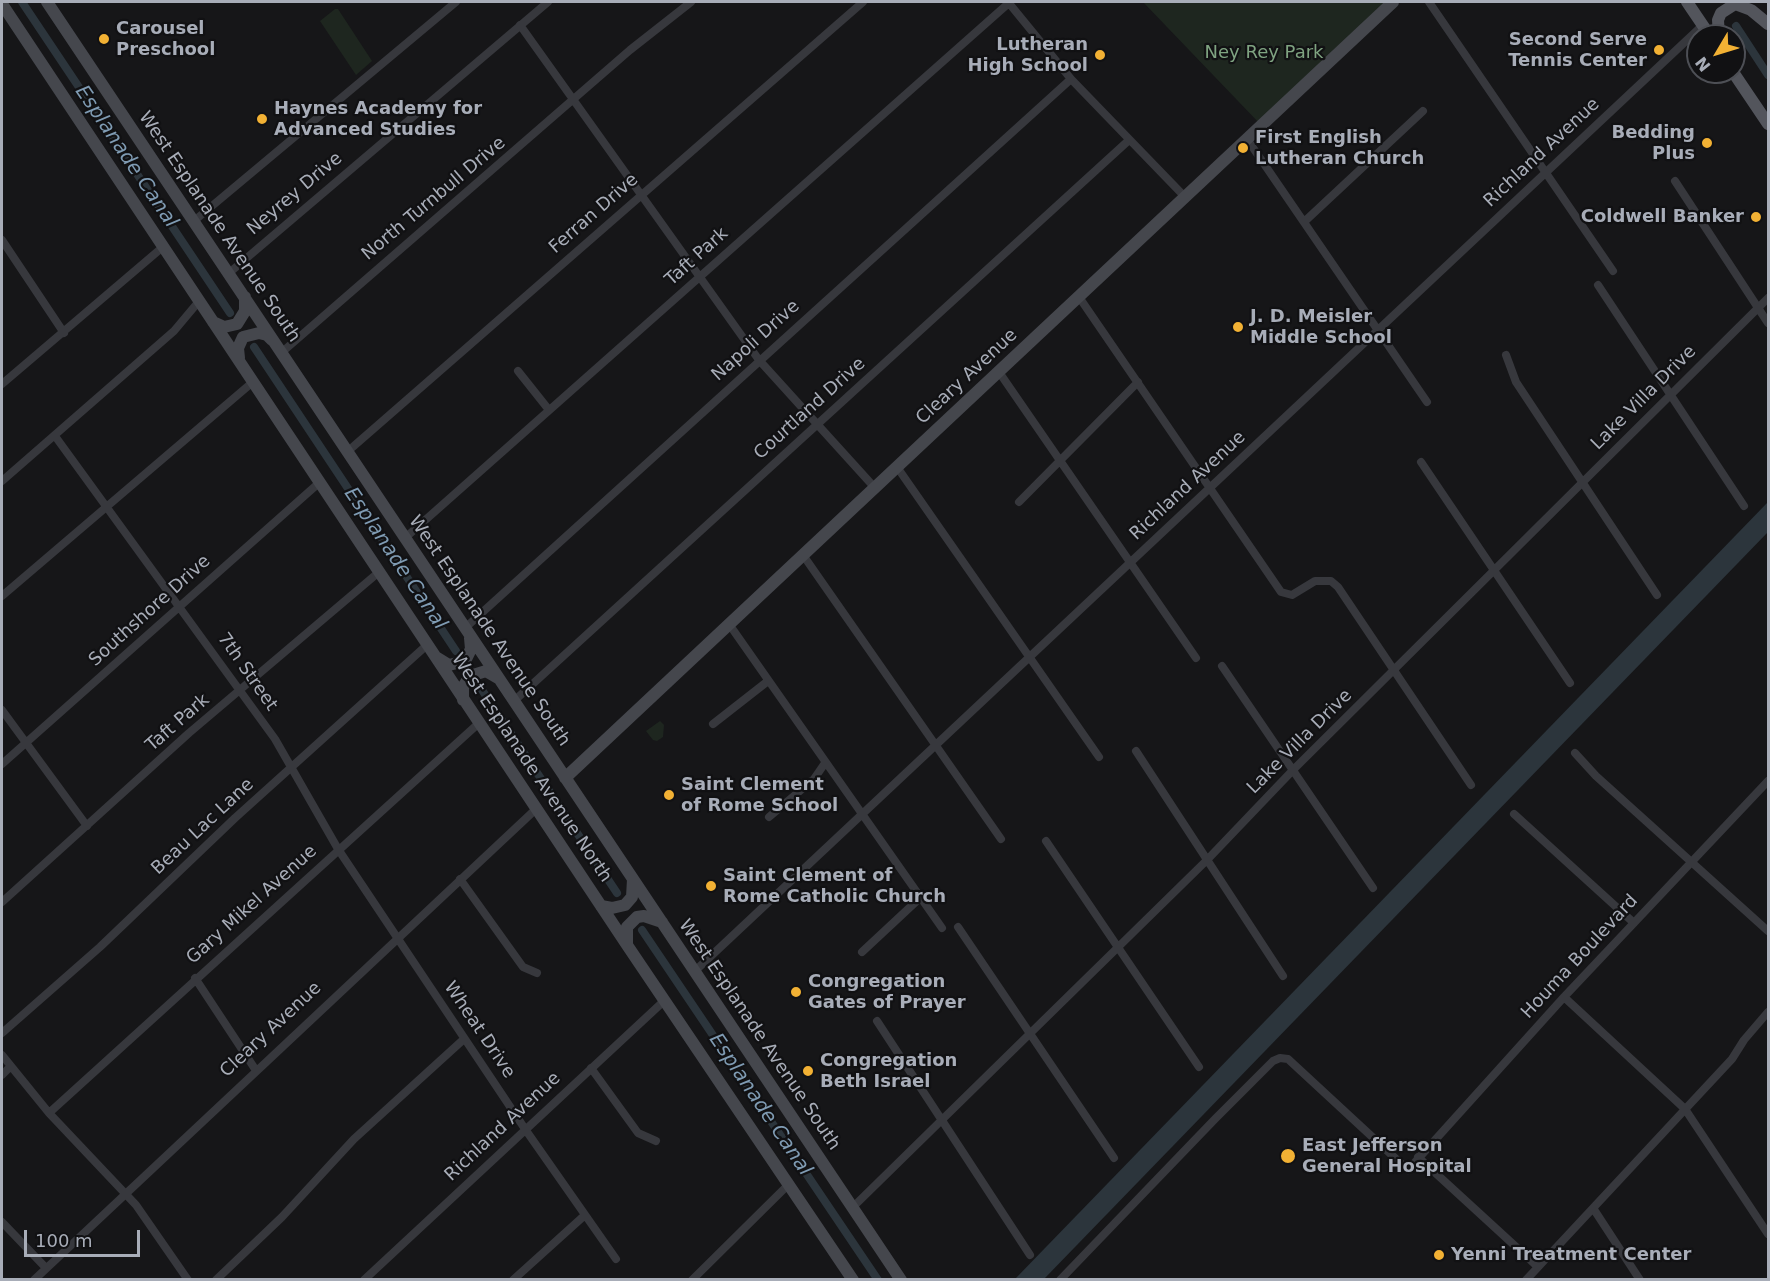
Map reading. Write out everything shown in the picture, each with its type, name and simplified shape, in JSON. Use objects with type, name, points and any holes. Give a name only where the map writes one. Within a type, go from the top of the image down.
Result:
[{"type":"main road","name":"West Esplanade Avenue South","points":[[47,2],[901,1280]]},
{"type":"main road","name":"Cleary Avenue","points":[[566,778],[1394,2]]},
{"type":"main road","points":[[1687,2],[1702,24]]},
{"type":"main road","points":[[1756,2],[1768,22]]},
{"type":"main road","name":"West Esplanade Avenue North","points":[[2,4],[165,246],[463,700],[853,1280]]},
{"type":"main road","points":[[1718,24],[1721,13],[1730,5],[1743,5],[1768,22]]},
{"type":"main road","points":[[1741,84],[1768,124]]},
{"type":"main road","points":[[213,322],[224,327],[237,324],[245,311],[245,297]]},
{"type":"main road","points":[[240,361],[238,348],[243,337],[259,333],[267,334],[273,340]]},
{"type":"main road","points":[[435,657],[449,665],[465,661],[471,649],[467,632]]},
{"type":"main road","points":[[463,700],[463,687],[470,676],[486,671],[499,679]]},
{"type":"main road","points":[[601,906],[612,909],[625,905],[632,897],[633,879]]},
{"type":"main road","points":[[627,945],[627,927],[637,917],[644,916],[662,922]]},
{"type":"street","points":[[194,221],[456,2]]},
{"type":"street","name":"Neyrey Drive","points":[[229,273],[548,2]]},
{"type":"street","name":"North Turnbull Drive","points":[[281,353],[630,50],[692,2]]},
{"type":"street","name":"Ferran Drive","points":[[347,452],[862,2]]},
{"type":"street","points":[[1009,2],[1071,79],[1128,141],[1185,197]]},
{"type":"street","name":"Taft Park","points":[[405,538],[1009,2]]},
{"type":"street","points":[[1430,2],[1613,271]]},
{"type":"street","points":[[520,25],[701,275],[759,360],[875,488]]},
{"type":"street","name":"Richland Avenue","points":[[695,970],[1686,41]]},
{"type":"street","name":"Napoli Drive","points":[[467,632],[759,360],[1071,79]]},
{"type":"street","points":[[1304,222],[1423,111]]},
{"type":"street","points":[[1247,139],[1427,402]]},
{"type":"street","name":"Courtland Drive","points":[[514,701],[1128,141]]},
{"type":"street","points":[[1675,181],[1768,323]]},
{"type":"street","points":[[2,240],[64,333]]},
{"type":"street","points":[[2,384],[165,246]]},
{"type":"street","points":[[1598,285],[1744,506]]},
{"type":"street","points":[[1079,297],[1279,588],[1288,595],[1298,593],[1315,581],[1331,581],[1338,586],[1471,785]]},
{"type":"street","name":"Lake Villa Drive","points":[[853,1207],[1207,860],[1293,770],[1768,298]]},
{"type":"street","points":[[2,481],[174,331],[200,300]]},
{"type":"street","points":[[1506,355],[1516,382],[1657,595]]},
{"type":"street","points":[[518,371],[549,410]]},
{"type":"street","points":[[999,372],[1196,658]]},
{"type":"street","points":[[2,596],[254,381]]},
{"type":"street","points":[[1019,502],[1138,382]]},
{"type":"street","name":"7th Street","points":[[55,436],[240,690],[292,768],[338,849],[397,937]]},
{"type":"street","points":[[1421,462],[1570,683]]},
{"type":"street","points":[[897,467],[1099,757]]},
{"type":"street","name":"Southshore Drive","points":[[2,764],[320,482]]},
{"type":"street","points":[[803,555],[1001,839]]},
{"type":"street","name":"Taft Park","points":[[2,902],[240,690],[379,572]]},
{"type":"street","points":[[729,624],[942,928]]},
{"type":"street","name":"Beau Lac Lane","points":[[2,1033],[100,947],[235,818],[427,645]]},
{"type":"street","points":[[1222,666],[1373,888]]},
{"type":"street","points":[[713,724],[768,681]]},
{"type":"street","points":[[2,710],[87,826]]},
{"type":"street","name":"Gary Mikel Avenue","points":[[49,1113],[195,978],[479,723]]},
{"type":"street","points":[[1136,751],[1283,976]]},
{"type":"street","points":[[1575,753],[1596,776],[1768,931]]},
{"type":"street","points":[[769,817],[814,779],[825,763]]},
{"type":"street","name":"Houma Boulevard","points":[[1418,1157],[1564,997],[1768,781]]},
{"type":"street","name":"Cleary Avenue","points":[[34,1280],[255,1069],[536,808]]},
{"type":"street","points":[[1514,814],[1634,922]]},
{"type":"street","points":[[1046,841],[1199,1067]]},
{"type":"street","points":[[460,879],[523,967],[537,973]]},
{"type":"street","points":[[862,952],[921,897]]},
{"type":"street","points":[[958,927],[1113,1158]]},
{"type":"street","name":"Wheat Drive","points":[[397,937],[525,1129],[616,1259]]},
{"type":"street","points":[[195,978],[255,1069]]},
{"type":"street","points":[[1564,997],[1685,1109],[1768,1234]]},
{"type":"street","name":"Richland Avenue","points":[[364,1280],[664,1000]]},
{"type":"street","points":[[1526,1280],[1732,1059],[1744,1040],[1768,1012]]},
{"type":"street","points":[[877,1021],[1030,1255]]},
{"type":"street","points":[[216,1280],[282,1218],[354,1139],[464,1039]]},
{"type":"street","points":[[2,1054],[49,1113],[157,1232],[188,1280]]},
{"type":"street","points":[[1060,1280],[1273,1061],[1280,1058],[1288,1059],[1408,1170],[1418,1157],[1538,1267]]},
{"type":"street","points":[[2,1075],[11,1066]]},
{"type":"street","points":[[591,1068],[638,1133],[656,1141]]},
{"type":"street","points":[[692,1280],[788,1185]]},
{"type":"street","points":[[1593,1209],[1640,1280]]},
{"type":"street","points":[[513,1280],[585,1215]]},
{"type":"street","points":[[2,1222],[46,1268]]},
{"type":"green space","name":"Ney Rey Park","points":[[1143,2],[1393,2],[1261,125]]},
{"type":"green space","points":[[338,9],[372,61],[356,75],[320,21]]},
{"type":"green space","points":[[660,721],[664,725],[663,737],[657,741],[653,740],[646,731]]},
{"type":"shaded area","points":[[1768,502],[1768,532],[1044,1279],[1015,1279]]},
{"type":"waterway","name":"Esplanade Canal","points":[[22,2],[230,313]]},
{"type":"waterway","points":[[1746,41],[1768,75]]},
{"type":"waterway","name":"Esplanade Canal","points":[[254,347],[456,651]]},
{"type":"waterway","name":"Esplanade Canal","points":[[480,687],[617,893]]},
{"type":"waterway","name":"Esplanade Canal","points":[[642,930],[878,1280]]},
{"type":"place","name":"Carousel Preschool","points":[[104,39]]},
{"type":"place","name":"Second Serve Tennis Center","points":[[1659,50]]},
{"type":"place","name":"Lutheran High School","points":[[1100,55]]},
{"type":"place","name":"Haynes Academy for Advanced Studies","points":[[262,119]]},
{"type":"place","name":"Bedding Plus","points":[[1707,143]]},
{"type":"place","name":"First English Lutheran Church","points":[[1243,148]]},
{"type":"place","name":"Coldwell Banker","points":[[1756,217]]},
{"type":"place","name":"J. D. Meisler Middle School","points":[[1238,327]]},
{"type":"place","name":"Saint Clement of Rome School","points":[[669,795]]},
{"type":"place","name":"Saint Clement of Rome Catholic Church","points":[[711,886]]},
{"type":"place","name":"Congregation Gates of Prayer","points":[[796,992]]},
{"type":"place","name":"Congregation Beth Israel","points":[[808,1071]]},
{"type":"place","name":"East Jefferson General Hospital","points":[[1288,1156]]},
{"type":"place","name":"Yenni Treatment Center","points":[[1439,1255]]}]
